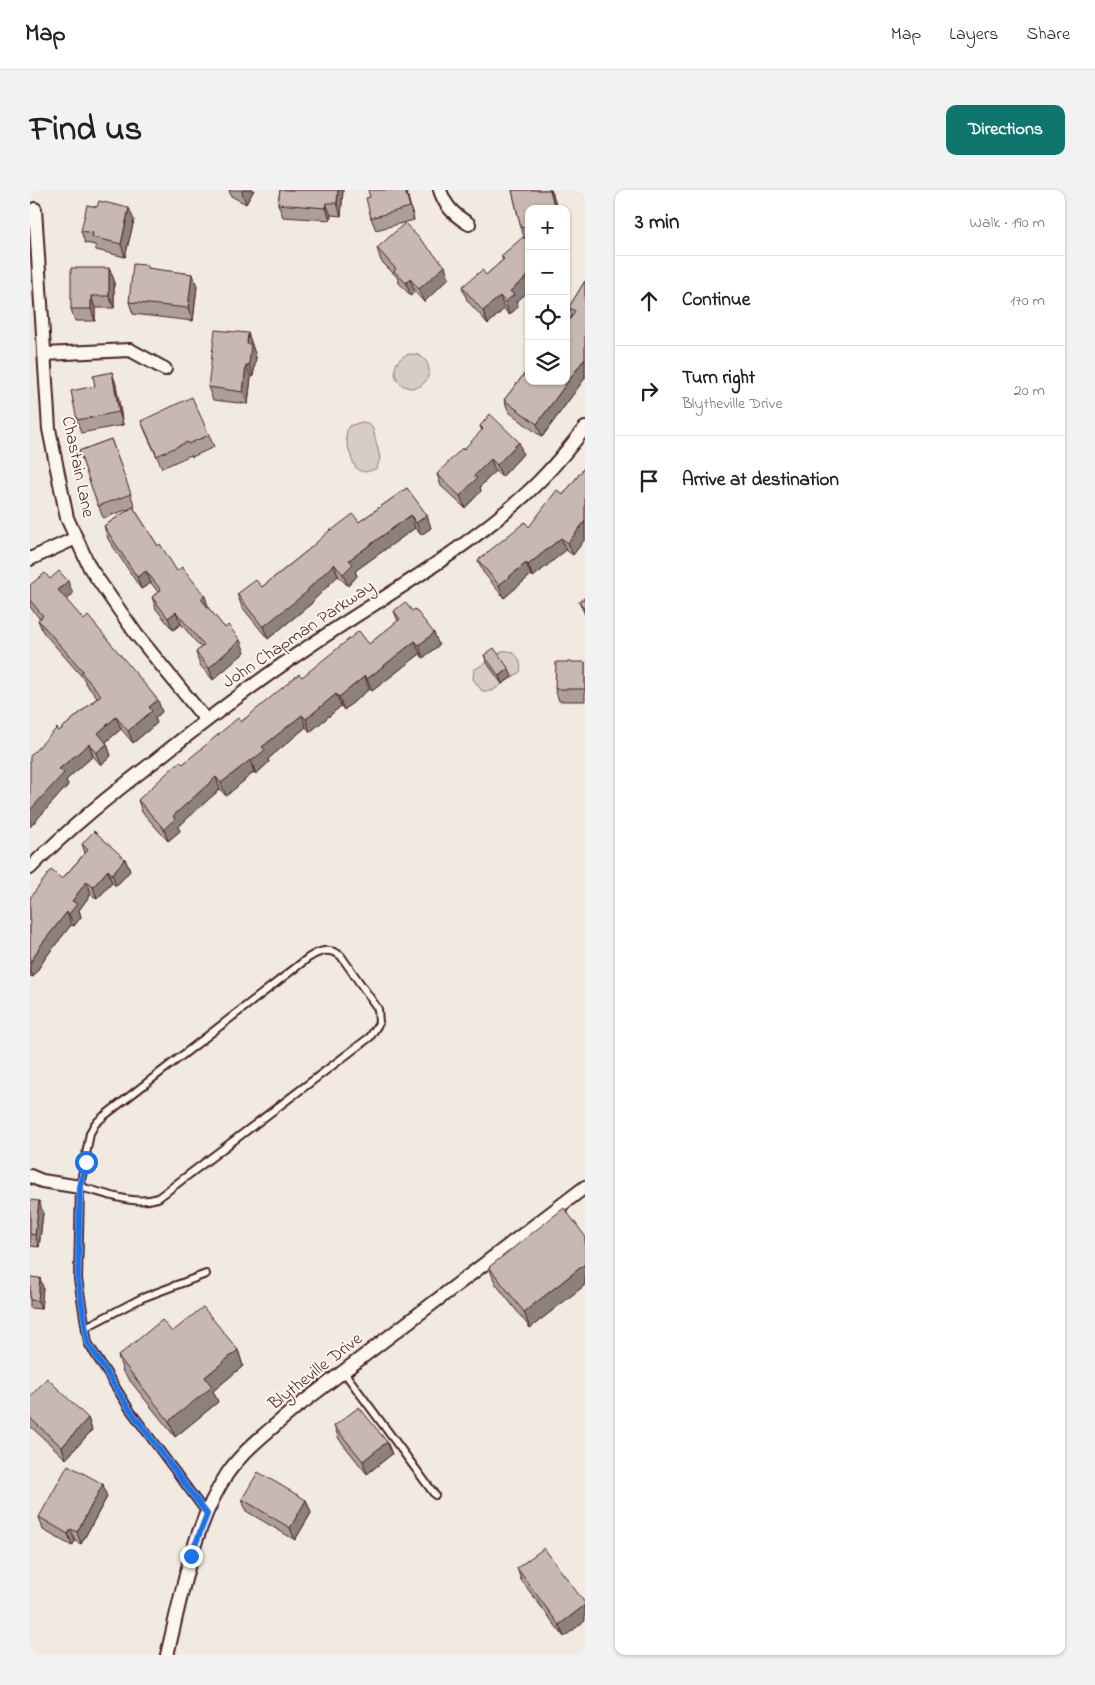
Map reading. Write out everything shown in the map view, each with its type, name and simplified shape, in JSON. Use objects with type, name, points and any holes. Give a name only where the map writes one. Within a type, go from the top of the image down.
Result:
[{"type":"street","points":[[440,190],[444,202],[456,216],[469,224]]},
{"type":"street","name":"Chastain Lane","points":[[35,209],[49,429],[67,518],[90,568],[136,634],[206,720]]},
{"type":"street","points":[[44,354],[130,350],[165,369]]},
{"type":"street","name":"John Chapman Parkway","points":[[30,868],[58,839],[86,815],[206,720],[307,648],[484,530],[528,493],[567,451],[585,428]]},
{"type":"street","points":[[30,560],[76,538]]},
{"type":"street","points":[[30,1176],[42,1181],[80,1187]]},
{"type":"street","name":"Blytheville Drive","points":[[167,1655],[191,1556],[207,1514],[228,1473],[252,1446],[293,1410],[585,1187]]},
{"type":"lane","points":[[80,1187],[137,1202],[148,1202],[158,1198],[370,1037],[380,1024],[378,1009],[341,956],[328,950],[318,951],[308,958],[104,1116],[95,1124],[90,1133],[80,1187],[78,1279],[88,1343],[130,1410],[207,1514]]},
{"type":"lane","points":[[86,1327],[142,1298],[206,1274]]},
{"type":"lane","points":[[344,1372],[435,1495]]},
{"type":"shaded area","points":[[412,354],[419,355],[424,359],[428,364],[428,378],[424,383],[419,387],[412,388],[405,387],[400,383],[396,378],[395,371],[396,364],[400,359],[405,355]]},
{"type":"shaded area","points":[[362,422],[368,423],[373,429],[380,458],[377,468],[365,472],[357,469],[355,466],[346,438],[349,426]]},
{"type":"shaded area","points":[[503,651],[511,652],[517,657],[521,668],[520,672],[492,691],[482,691],[473,679],[474,670]]},
{"type":"building","points":[[280,190],[338,190],[337,203],[326,203],[326,208],[278,204]]},
{"type":"building","points":[[368,190],[405,190],[410,207],[371,218],[366,198],[370,197]]},
{"type":"building","points":[[512,190],[550,190],[554,205],[525,205],[525,227],[521,228]]},
{"type":"building","points":[[99,201],[129,208],[121,244],[92,237],[93,233],[81,231],[87,205],[97,207]]},
{"type":"building","points":[[405,223],[445,266],[419,289],[410,279],[406,283],[394,271],[396,269],[377,248]]},
{"type":"building","points":[[523,237],[525,239],[525,278],[510,291],[514,295],[505,302],[500,296],[483,311],[462,287],[482,270],[486,275],[504,259],[501,256]]},
{"type":"building","points":[[133,264],[147,265],[147,268],[192,274],[188,308],[129,302]]},
{"type":"building","points":[[71,268],[109,268],[109,296],[91,296],[91,309],[71,309]]},
{"type":"building","points":[[585,281],[585,358],[570,379],[570,319],[575,311],[570,308]]},
{"type":"building","points":[[215,330],[248,333],[247,344],[251,344],[243,392],[208,387]]},
{"type":"building","points":[[112,372],[119,412],[77,420],[71,391],[95,386],[93,376]]},
{"type":"building","points":[[525,373],[525,385],[565,385],[537,424],[504,400]]},
{"type":"building","points":[[192,397],[209,435],[188,444],[187,442],[157,456],[141,421]]},
{"type":"building","points":[[490,414],[519,442],[497,465],[491,459],[474,476],[477,478],[460,496],[437,474],[483,429],[480,426]]},
{"type":"building","points":[[111,439],[131,494],[98,506],[79,451]]},
{"type":"building","points":[[585,467],[585,521],[568,543],[561,538],[528,565],[526,563],[499,585],[478,560],[525,522],[529,527],[557,490],[563,495]]},
{"type":"building","points":[[407,488],[427,515],[416,523],[411,515],[349,560],[353,564],[343,574],[334,564],[308,591],[263,627],[237,594],[256,580],[262,587],[331,529],[353,514],[359,522]]},
{"type":"building","points":[[133,507],[177,571],[182,567],[205,596],[201,599],[225,628],[228,625],[240,640],[209,668],[196,652],[204,645],[176,612],[168,618],[152,597],[161,590],[146,571],[137,577],[104,526]]},
{"type":"building","points":[[59,571],[68,581],[58,590],[84,620],[88,616],[158,700],[149,707],[152,711],[128,731],[116,717],[98,733],[107,744],[96,753],[89,744],[59,769],[64,773],[30,810],[30,756],[57,728],[59,731],[101,695],[81,672],[83,671],[38,620],[43,616],[30,600],[30,585],[45,573],[50,579]]},
{"type":"building","points":[[585,598],[585,611],[579,601]]},
{"type":"building","points":[[405,602],[412,611],[415,609],[434,633],[419,645],[415,641],[367,679],[365,676],[339,697],[336,694],[306,719],[302,715],[262,747],[265,750],[221,783],[216,777],[173,816],[175,819],[164,829],[138,800],[180,761],[183,764],[238,718],[241,722],[299,674],[302,677],[359,631],[369,644],[400,619],[394,611]]},
{"type":"building","points":[[494,648],[509,669],[499,676],[484,655]]},
{"type":"building","points":[[556,662],[585,662],[585,689],[555,689]]},
{"type":"building","points":[[94,831],[125,859],[112,874],[108,870],[93,887],[87,881],[72,901],[77,904],[69,914],[67,912],[41,945],[30,963],[30,898],[51,870],[62,879],[88,850],[82,844]]},
{"type":"building","points":[[30,1200],[39,1201],[35,1235],[30,1234]]},
{"type":"building","points":[[564,1208],[585,1236],[585,1264],[524,1312],[489,1267]]},
{"type":"building","points":[[30,1277],[40,1278],[38,1301],[30,1300]]},
{"type":"building","points":[[203,1307],[238,1350],[205,1377],[212,1387],[169,1421],[118,1356],[162,1320],[172,1332]]},
{"type":"building","points":[[47,1378],[88,1418],[62,1447],[30,1418],[30,1397]]},
{"type":"building","points":[[359,1407],[387,1442],[363,1461],[334,1426]]},
{"type":"building","points":[[68,1465],[103,1484],[77,1532],[71,1529],[68,1534],[39,1517]]},
{"type":"building","points":[[258,1472],[306,1500],[290,1528],[242,1499]]},
{"type":"building","points":[[544,1548],[585,1603],[585,1605],[559,1625],[517,1568]]},
{"type":"route","points":[[86,1162],[80,1187],[78,1279],[88,1343],[130,1410],[207,1514],[191,1556]]}]
